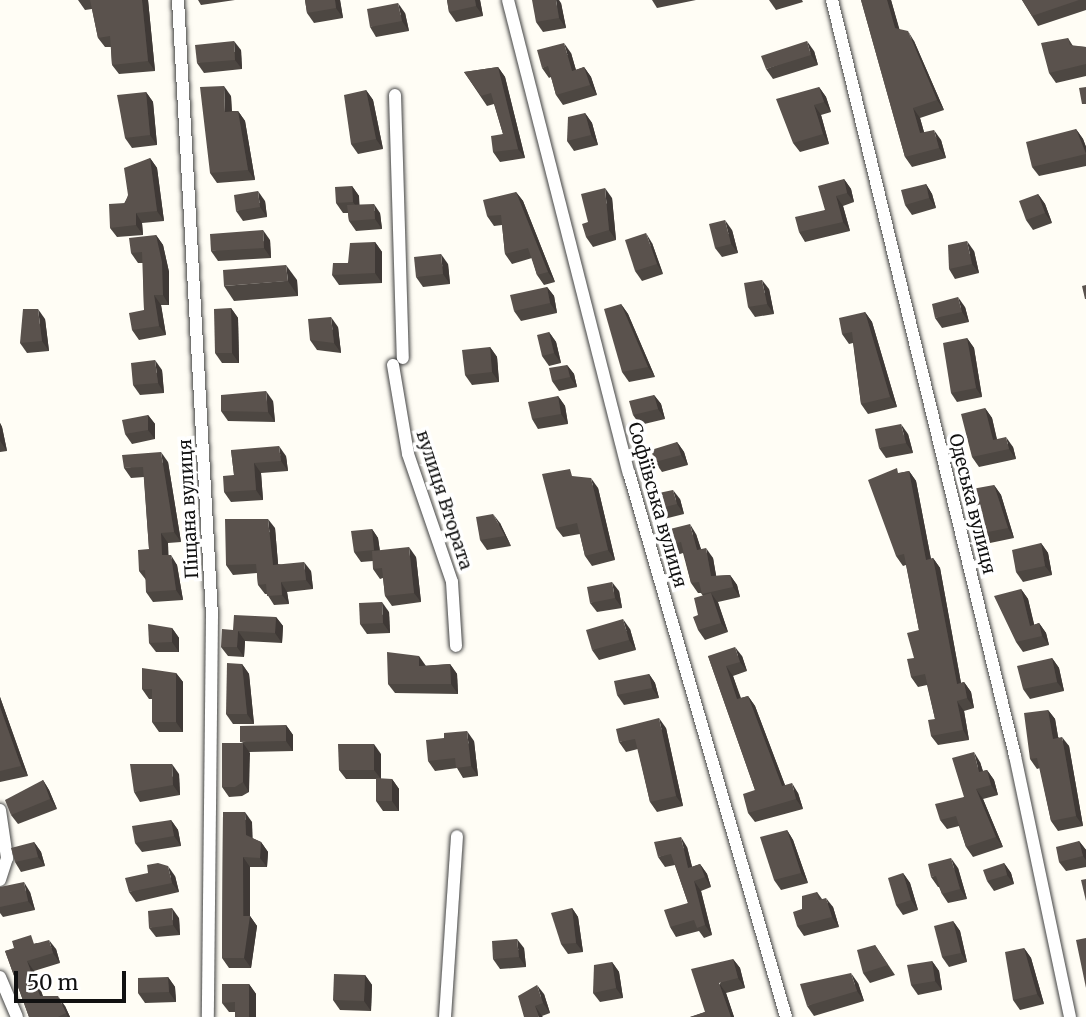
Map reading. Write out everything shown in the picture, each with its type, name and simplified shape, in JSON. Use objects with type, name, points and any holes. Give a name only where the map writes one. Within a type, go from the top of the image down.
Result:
[{"type":"street","name":"Піщана вулиця","points":[[178,0],[212,617],[208,1017]]},
{"type":"street","name":"Софіївська вулиця","points":[[508,0],[629,473],[786,1017]]},
{"type":"street","name":"Одеська вулиця","points":[[832,0],[1015,756],[1070,1017]]},
{"type":"street","name":"вулиця Втората","points":[[394,95],[398,362],[408,454],[452,582],[456,646]]},
{"type":"street","points":[[0,810],[7,858],[0,880]]},
{"type":"street","points":[[445,1017],[457,836]]},
{"type":"street","points":[[0,977],[17,1017]]},
{"type":"building","points":[[90,0],[142,0],[148,61],[112,65],[110,36],[98,38]]},
{"type":"building","points":[[305,0],[335,0],[336,8],[307,13]]},
{"type":"building","points":[[447,0],[475,0],[476,6],[449,12]]},
{"type":"building","points":[[532,0],[556,0],[559,18],[536,22]]},
{"type":"building","points":[[861,0],[887,0],[895,28],[908,31],[937,100],[913,108],[920,133],[934,130],[939,148],[905,157]]},
{"type":"building","points":[[1022,0],[1079,0],[1032,16]]},
{"type":"building","points":[[398,3],[402,21],[370,27],[367,9]]},
{"type":"building","points":[[1068,38],[1070,45],[1086,47],[1086,64],[1049,73],[1041,43]]},
{"type":"building","points":[[234,41],[235,60],[197,63],[195,45]]},
{"type":"building","points":[[807,41],[811,55],[766,69],[761,56]]},
{"type":"building","points":[[564,43],[572,71],[584,67],[590,85],[556,95],[548,66],[542,68],[537,50]]},
{"type":"building","points":[[498,67],[518,149],[493,152],[491,136],[503,134],[491,93],[481,96],[464,72]]},
{"type":"building","points":[[224,86],[225,112],[238,111],[248,170],[210,173],[200,87]]},
{"type":"building","points":[[819,87],[824,102],[814,105],[823,134],[793,143],[776,99]]},
{"type":"building","points":[[1086,87],[1086,104],[1082,104],[1079,88]]},
{"type":"building","points":[[366,90],[376,139],[351,144],[344,95]]},
{"type":"building","points":[[146,92],[150,135],[125,138],[117,95]]},
{"type":"building","points":[[585,113],[591,135],[567,141],[568,117]]},
{"type":"building","points":[[1076,129],[1086,154],[1032,167],[1026,142]]},
{"type":"building","points":[[150,158],[157,211],[136,213],[136,225],[110,228],[109,204],[125,203],[128,195],[124,168]]},
{"type":"building","points":[[844,179],[847,193],[836,196],[843,222],[799,232],[795,217],[825,210],[818,186]]},
{"type":"building","points":[[926,184],[929,198],[905,205],[901,190]]},
{"type":"building","points":[[352,186],[353,202],[336,203],[335,187]]},
{"type":"building","points":[[605,188],[609,230],[586,237],[582,224],[588,222],[581,194]]},
{"type":"building","points":[[258,191],[260,207],[236,211],[234,195]]},
{"type":"building","points":[[516,192],[548,272],[537,275],[528,248],[505,254],[501,215],[487,216],[483,200]]},
{"type":"building","points":[[1038,194],[1045,213],[1026,220],[1019,201]]},
{"type":"building","points":[[374,204],[375,219],[349,221],[347,205]]},
{"type":"building","points":[[725,220],[731,244],[715,248],[709,224]]},
{"type":"building","points":[[263,230],[264,248],[211,251],[210,234]]},
{"type":"building","points":[[646,233],[657,264],[635,271],[625,240]]},
{"type":"building","points":[[156,235],[162,262],[163,295],[154,295],[159,326],[132,330],[129,313],[144,310],[142,252],[131,253],[129,238]]},
{"type":"building","points":[[967,241],[972,264],[949,269],[948,245]]},
{"type":"building","points":[[375,242],[375,273],[332,275],[333,263],[348,263],[350,243]]},
{"type":"building","points":[[441,254],[443,274],[416,277],[414,257]]},
{"type":"building","points":[[286,265],[288,281],[224,286],[223,270]]},
{"type":"building","points":[[762,280],[767,304],[748,307],[744,283]]},
{"type":"building","points":[[1086,285],[1086,299],[1085,299],[1082,286]]},
{"type":"building","points":[[547,287],[550,303],[514,311],[510,295]]},
{"type":"building","points":[[958,297],[962,312],[935,318],[932,304]]},
{"type":"building","points":[[621,304],[648,367],[622,372],[604,309]]},
{"type":"building","points":[[231,308],[232,353],[215,353],[214,309]]},
{"type":"building","points":[[23,309],[38,309],[42,341],[20,343]]},
{"type":"building","points":[[865,312],[890,397],[861,404],[852,332],[842,334],[839,318]]},
{"type":"building","points":[[331,317],[334,343],[310,340],[308,319]]},
{"type":"building","points":[[549,332],[554,353],[542,356],[537,335]]},
{"type":"building","points":[[967,338],[976,388],[951,393],[943,343]]},
{"type":"building","points":[[490,347],[492,372],[465,375],[462,350]]},
{"type":"building","points":[[155,360],[158,383],[133,385],[131,363]]},
{"type":"building","points":[[567,365],[570,377],[552,381],[549,368]]},
{"type":"building","points":[[266,391],[268,412],[221,411],[221,395]]},
{"type":"building","points":[[654,395],[658,409],[633,415],[629,401]]},
{"type":"building","points":[[558,396],[561,414],[532,419],[528,402]]},
{"type":"building","points":[[985,408],[993,440],[1006,437],[1009,449],[972,457],[961,414]]},
{"type":"building","points":[[148,415],[148,430],[125,434],[122,420]]},
{"type":"building","points":[[901,424],[906,443],[879,448],[875,429]]},
{"type":"building","points":[[677,442],[681,455],[655,462],[651,450]]},
{"type":"building","points":[[279,446],[281,461],[254,463],[256,490],[224,492],[223,476],[234,475],[231,450]]},
{"type":"building","points":[[161,452],[174,532],[161,533],[162,555],[171,555],[176,590],[146,592],[145,570],[139,571],[138,550],[149,549],[143,467],[124,468],[122,455]]},
{"type":"building","points":[[897,468],[898,473],[909,471],[926,560],[933,558],[957,684],[964,682],[967,698],[957,701],[963,730],[931,736],[928,720],[935,719],[925,674],[911,677],[907,659],[914,658],[907,633],[919,630],[904,554],[896,556],[868,480]]},
{"type":"building","points":[[570,469],[572,476],[591,478],[608,550],[585,556],[577,523],[556,528],[542,474]]},
{"type":"building","points":[[994,485],[1008,528],[983,533],[972,489]]},
{"type":"building","points":[[673,490],[677,504],[657,509],[654,494]]},
{"type":"building","points":[[493,514],[505,536],[480,540],[476,517]]},
{"type":"building","points":[[225,519],[268,519],[273,565],[304,562],[306,580],[281,582],[282,595],[267,596],[266,584],[258,585],[256,564],[226,565]]},
{"type":"building","points":[[690,524],[697,550],[706,548],[711,576],[730,575],[733,587],[702,594],[699,582],[691,583],[681,542],[670,545],[666,530]]},
{"type":"building","points":[[372,529],[374,550],[354,552],[351,531]]},
{"type":"building","points":[[1041,543],[1045,566],[1016,572],[1012,550]]},
{"type":"building","points":[[409,547],[414,593],[385,596],[382,568],[373,569],[372,551]]},
{"type":"building","points":[[612,582],[615,598],[590,603],[587,587]]},
{"type":"building","points":[[1021,589],[1030,626],[1039,623],[1042,636],[1016,642],[994,596]]},
{"type":"building","points":[[711,593],[721,623],[698,630],[693,617],[698,615],[694,598]]},
{"type":"building","points":[[382,602],[383,623],[360,624],[359,603]]},
{"type":"building","points":[[234,615],[276,617],[275,633],[238,631],[237,647],[221,647],[222,629],[233,630]]},
{"type":"building","points":[[623,619],[629,640],[592,650],[586,630]]},
{"type":"building","points":[[148,624],[172,628],[172,642],[149,643]]},
{"type":"building","points":[[735,647],[740,662],[726,666],[737,699],[748,696],[782,786],[792,783],[796,799],[748,813],[743,794],[755,790],[708,656]]},
{"type":"building","points":[[387,652],[419,656],[419,666],[450,664],[451,684],[388,684]]},
{"type":"building","points":[[1052,658],[1057,682],[1023,689],[1017,666]]},
{"type":"building","points":[[227,663],[242,664],[247,714],[226,714]]},
{"type":"building","points":[[142,668],[176,673],[176,722],[152,722],[152,689],[142,689]]},
{"type":"building","points":[[649,674],[652,688],[617,695],[614,681]]},
{"type":"building","points":[[0,707],[21,766],[0,771]]},
{"type":"building","points":[[1048,710],[1053,739],[1062,737],[1076,816],[1051,821],[1037,758],[1030,759],[1024,713]]},
{"type":"building","points":[[659,718],[676,796],[650,802],[635,739],[619,742],[616,729]]},
{"type":"building","points":[[286,725],[286,741],[240,742],[240,726]]},
{"type":"building","points":[[467,731],[471,766],[456,768],[455,758],[428,761],[426,740],[444,738],[444,733]]},
{"type":"building","points":[[222,743],[243,743],[243,782],[235,787],[222,787]]},
{"type":"building","points":[[338,744],[374,744],[374,770],[339,770]]},
{"type":"building","points":[[974,752],[979,772],[987,770],[991,785],[976,789],[996,837],[966,847],[956,816],[940,820],[935,804],[964,797],[952,758]]},
{"type":"building","points":[[130,764],[172,764],[173,785],[134,792]]},
{"type":"building","points":[[376,778],[392,779],[392,801],[376,801]]},
{"type":"building","points":[[43,780],[50,799],[11,815],[5,800]]},
{"type":"building","points":[[223,812],[245,812],[246,835],[261,842],[260,858],[243,857],[243,916],[250,916],[244,958],[222,958]]},
{"type":"building","points":[[171,820],[174,836],[135,843],[132,826]]},
{"type":"building","points":[[787,830],[801,873],[774,880],[760,837]]},
{"type":"building","points":[[681,837],[688,868],[700,864],[705,877],[694,881],[705,925],[697,928],[694,920],[670,927],[664,910],[688,903],[671,854],[658,857],[654,842]]},
{"type":"building","points":[[1079,841],[1083,856],[1059,862],[1056,847]]},
{"type":"building","points":[[34,842],[38,857],[15,862],[11,848]]},
{"type":"building","points":[[951,858],[960,889],[942,894],[936,876],[931,877],[928,864]]},
{"type":"building","points":[[158,863],[168,866],[172,883],[129,892],[125,878],[148,873],[147,865]]},
{"type":"building","points":[[1004,863],[1007,875],[987,881],[983,870]]},
{"type":"building","points":[[903,873],[911,900],[896,905],[888,878]]},
{"type":"building","points":[[1086,879],[1086,901],[1081,880]]},
{"type":"building","points":[[24,882],[28,901],[0,907],[0,887]]},
{"type":"building","points":[[817,892],[819,900],[826,898],[832,917],[797,926],[793,912],[802,909],[802,896]]},
{"type":"building","points":[[172,908],[173,925],[149,928],[148,911]]},
{"type":"building","points":[[572,908],[576,943],[561,944],[551,913]]},
{"type":"building","points":[[953,921],[961,953],[942,957],[934,926]]},
{"type":"building","points":[[31,935],[34,944],[49,940],[53,953],[27,961],[40,996],[58,996],[66,1013],[58,1017],[29,1017],[5,951],[14,948],[12,941]]},
{"type":"building","points":[[1086,938],[1086,988],[1076,940]]},
{"type":"building","points":[[517,939],[519,957],[493,959],[492,941]]},
{"type":"building","points":[[875,945],[888,965],[863,973],[857,950]]},
{"type":"building","points":[[1024,948],[1037,994],[1013,1000],[1005,952]]},
{"type":"building","points":[[733,959],[738,978],[719,983],[731,1017],[690,1017],[705,1012],[691,969]]},
{"type":"building","points":[[932,961],[935,981],[911,985],[907,965]]},
{"type":"building","points":[[612,962],[616,988],[593,993],[594,965]]},
{"type":"building","points":[[851,973],[857,991],[807,1006],[800,984]]},
{"type":"building","points":[[334,974],[365,975],[364,1001],[333,1000]]},
{"type":"building","points":[[168,977],[169,992],[138,993],[138,978]]},
{"type":"building","points":[[222,984],[249,984],[249,1017],[235,1017],[235,1002],[222,1003]]},
{"type":"building","points":[[537,985],[543,1003],[535,1006],[539,1017],[524,1017],[518,996]]}]
